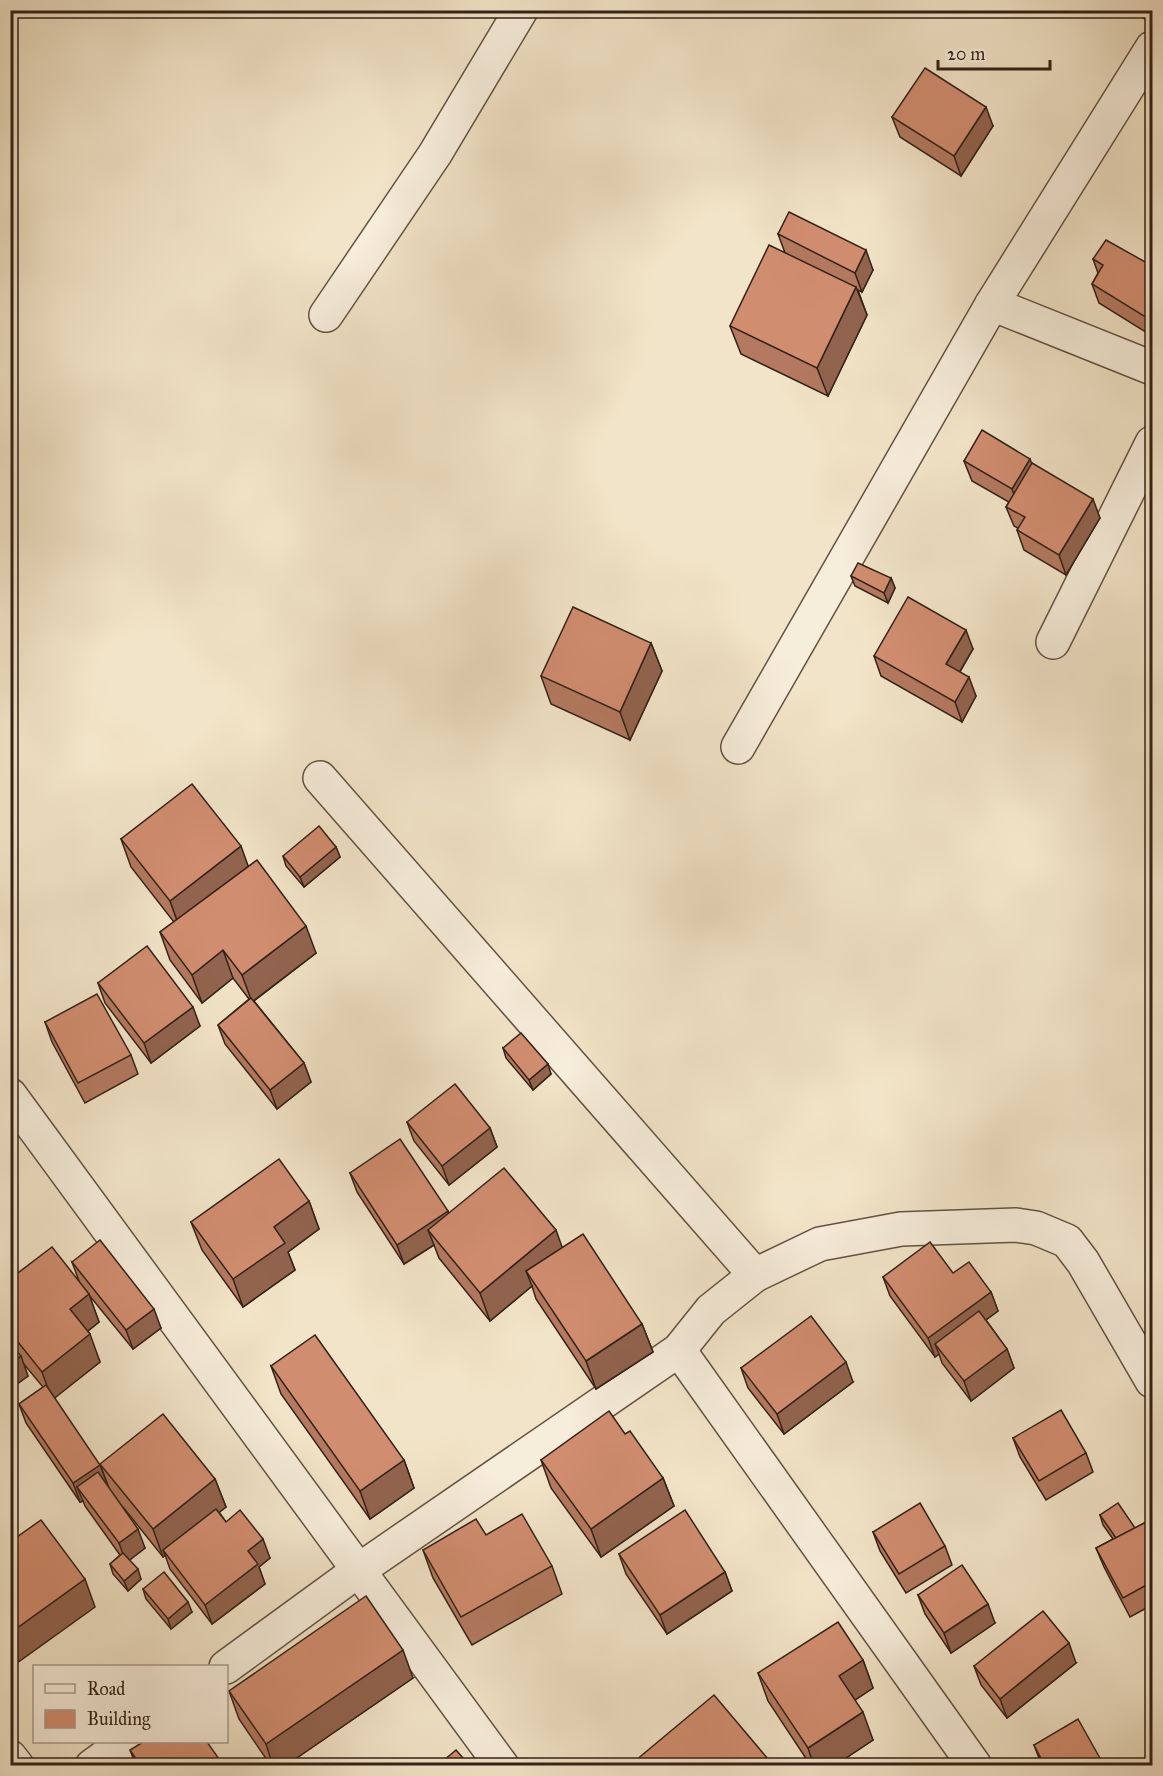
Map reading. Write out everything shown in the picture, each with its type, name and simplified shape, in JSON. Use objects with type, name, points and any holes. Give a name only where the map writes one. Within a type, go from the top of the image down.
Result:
[{"type":"street","points":[[326,315],[435,154],[521,10]]},
{"type":"street","points":[[738,747],[992,304],[1152,48]]},
{"type":"street","points":[[992,304],[1152,368]]},
{"type":"street","points":[[1053,642],[1152,443]]},
{"type":"street","points":[[320,778],[755,1275]]},
{"type":"street","points":[[10,1095],[502,1766]]},
{"type":"street","points":[[228,1666],[359,1570],[680,1350],[711,1310],[755,1275],[820,1244],[901,1229],[1016,1225],[1036,1228],[1067,1241],[1083,1263],[1152,1381]]},
{"type":"street","points":[[680,1350],[975,1766]]},
{"type":"street","points":[[92,1766],[124,1743]]},
{"type":"street","points":[[10,1757],[17,1766]]},
{"type":"building","points":[[925,68],[986,107],[954,156],[892,117]]},
{"type":"building","points":[[789,212],[866,250],[855,273],[778,234]]},
{"type":"building","points":[[1106,240],[1147,263],[1152,255],[1152,321],[1092,284],[1103,265],[1093,259]]},
{"type":"building","points":[[769,245],[856,287],[817,368],[730,326]]},
{"type":"building","points":[[982,430],[1030,459],[1012,489],[964,461]]},
{"type":"building","points":[[1032,463],[1093,499],[1059,555],[1017,530],[1025,517],[1006,507]]},
{"type":"building","points":[[858,563],[891,578],[884,593],[851,576]]},
{"type":"building","points":[[908,597],[966,630],[946,664],[969,677],[955,702],[874,656]]},
{"type":"building","points":[[573,607],[651,643],[620,712],[541,676]]},
{"type":"building","points":[[192,784],[241,846],[170,901],[121,839]]},
{"type":"building","points":[[319,826],[336,847],[300,877],[283,856]]},
{"type":"building","points":[[257,860],[306,926],[242,975],[223,950],[192,975],[160,932]]},
{"type":"building","points":[[147,946],[193,1007],[144,1043],[98,983]]},
{"type":"building","points":[[97,994],[131,1055],[78,1083],[45,1022]]},
{"type":"building","points":[[251,998],[304,1063],[270,1090],[218,1025]]},
{"type":"building","points":[[521,1033],[548,1064],[529,1080],[503,1048]]},
{"type":"building","points":[[455,1084],[490,1128],[442,1166],[407,1122]]},
{"type":"building","points":[[400,1139],[448,1211],[397,1245],[350,1173]]},
{"type":"building","points":[[279,1159],[309,1201],[274,1227],[285,1243],[233,1279],[191,1222]]},
{"type":"building","points":[[504,1168],[556,1230],[480,1293],[428,1230]]},
{"type":"building","points":[[583,1234],[642,1324],[586,1361],[526,1271]]},
{"type":"building","points":[[100,1240],[154,1309],[126,1330],[72,1262]]},
{"type":"building","points":[[930,1242],[953,1273],[969,1262],[991,1292],[928,1338],[883,1277]]},
{"type":"building","points":[[52,1247],[89,1294],[70,1309],[90,1334],[42,1372],[10,1332],[10,1279]]},
{"type":"building","points":[[979,1311],[1007,1349],[964,1381],[935,1344]]},
{"type":"building","points":[[811,1316],[846,1362],[777,1414],[741,1368]]},
{"type":"building","points":[[315,1335],[404,1460],[360,1491],[271,1366]]},
{"type":"building","points":[[10,1343],[21,1356],[10,1364]]},
{"type":"building","points":[[46,1385],[100,1465],[73,1483],[19,1404]]},
{"type":"building","points":[[1061,1410],[1086,1453],[1039,1481],[1013,1438]]},
{"type":"building","points":[[609,1411],[625,1434],[630,1431],[663,1478],[591,1529],[541,1460]]},
{"type":"building","points":[[163,1414],[215,1479],[153,1529],[100,1464]]},
{"type":"building","points":[[98,1472],[138,1529],[119,1543],[77,1487]]},
{"type":"building","points":[[920,1503],[945,1546],[899,1574],[873,1532]]},
{"type":"building","points":[[1118,1503],[1135,1528],[1116,1538],[1100,1515]]},
{"type":"building","points":[[216,1509],[226,1522],[240,1510],[263,1539],[248,1551],[258,1564],[205,1605],[163,1550]]},
{"type":"building","points":[[685,1510],[725,1572],[660,1615],[619,1554]]},
{"type":"building","points":[[522,1514],[552,1566],[461,1617],[423,1550],[476,1519],[486,1535]]},
{"type":"building","points":[[1152,1519],[1152,1582],[1123,1598],[1096,1548]]},
{"type":"building","points":[[41,1520],[85,1579],[10,1633],[10,1542]]},
{"type":"building","points":[[123,1553],[138,1569],[124,1581],[110,1564]]},
{"type":"building","points":[[962,1565],[988,1604],[944,1633],[918,1595]]},
{"type":"building","points":[[164,1572],[188,1602],[168,1619],[143,1589]]},
{"type":"building","points":[[366,1596],[403,1650],[266,1744],[229,1691]]},
{"type":"building","points":[[1043,1611],[1069,1643],[1000,1699],[974,1666]]},
{"type":"building","points":[[838,1622],[863,1660],[839,1676],[863,1712],[808,1748],[758,1673]]},
{"type":"building","points":[[714,1695],[768,1759],[761,1766],[629,1766]]},
{"type":"building","points":[[1078,1719],[1101,1760],[1091,1766],[1045,1766],[1034,1745]]},
{"type":"building","points":[[141,1743],[208,1743],[224,1766],[141,1766],[130,1750]]},
{"type":"building","points":[[456,1750],[470,1766],[437,1766]]}]
